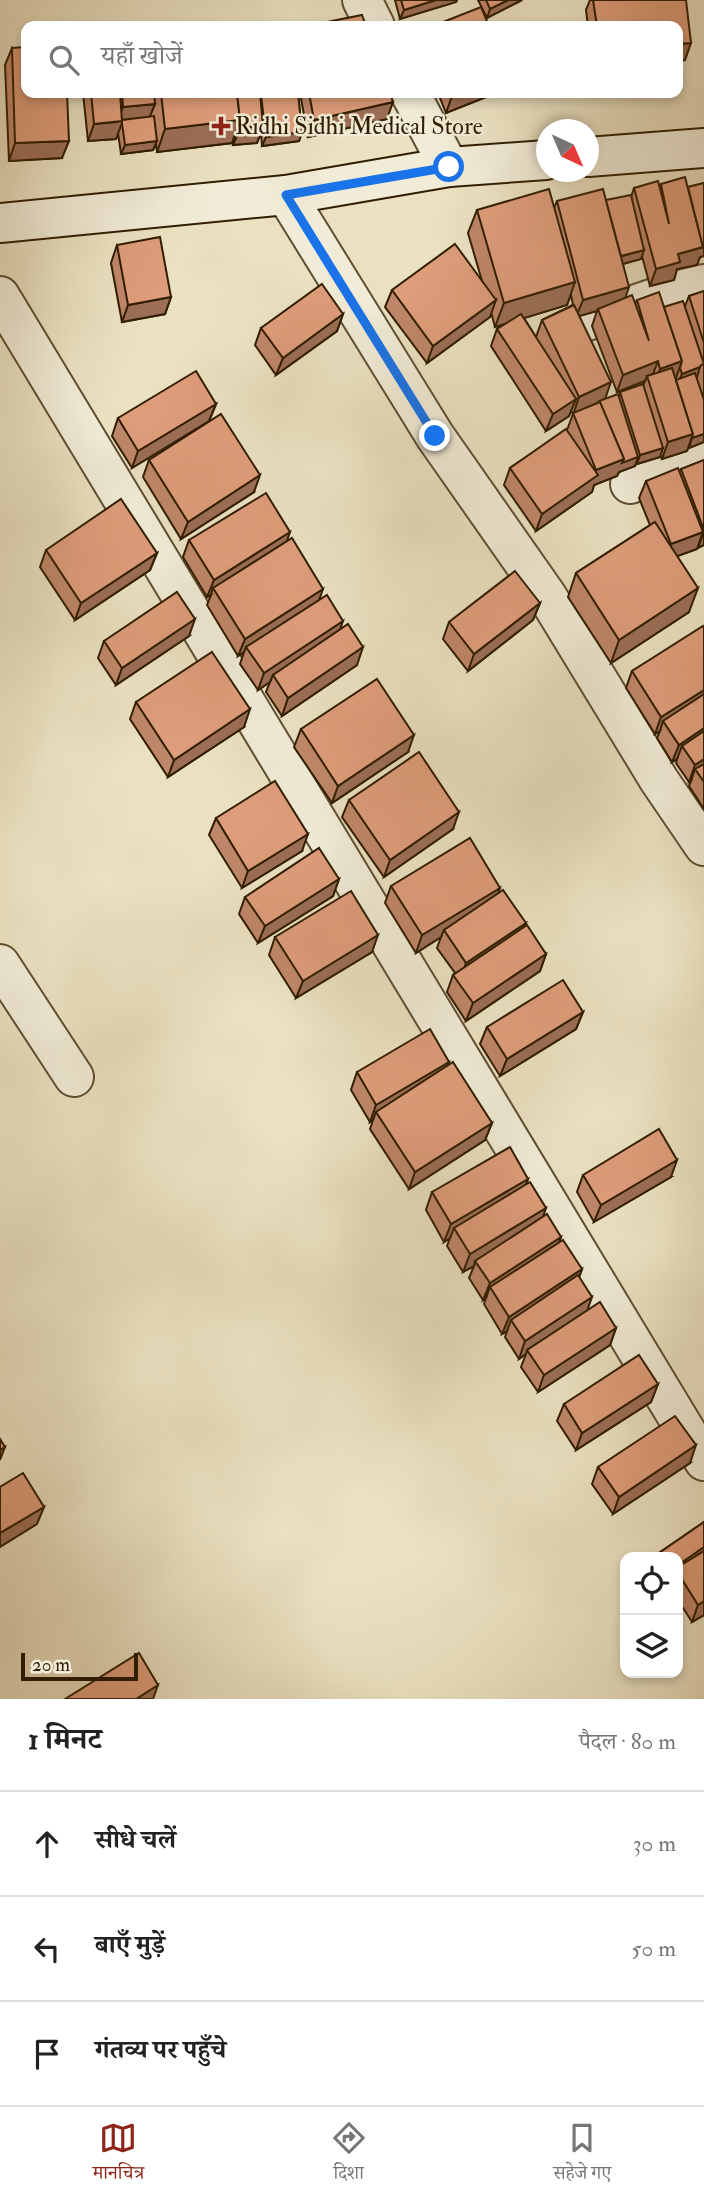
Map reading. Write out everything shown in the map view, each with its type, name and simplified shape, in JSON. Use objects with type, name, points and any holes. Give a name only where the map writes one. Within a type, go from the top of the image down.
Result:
[{"type":"street","points":[[362,0],[372,21]]},
{"type":"street","points":[[413,98],[449,167]]},
{"type":"street","points":[[599,156],[704,148]]},
{"type":"street","points":[[0,223],[286,195],[449,167],[536,161]]},
{"type":"street","points":[[286,195],[435,436],[547,596],[659,780],[704,846]]},
{"type":"street","points":[[581,323],[704,284]]},
{"type":"street","points":[[0,296],[704,1461]]},
{"type":"street","points":[[630,484],[704,459]]},
{"type":"street","points":[[0,964],[74,1077]]},
{"type":"building","points":[[401,0],[436,0],[404,10]]},
{"type":"building","points":[[486,0],[508,0],[490,9]]},
{"type":"building","points":[[593,0],[686,0],[691,43],[683,44],[683,21],[596,21]]},
{"type":"building","points":[[481,7],[487,21],[446,21]]},
{"type":"building","points":[[362,15],[364,21],[332,21]]},
{"type":"building","points":[[21,47],[21,98],[67,98],[69,141],[15,143],[12,48]]},
{"type":"building","points":[[91,98],[120,98],[122,121],[94,124]]},
{"type":"building","points":[[122,98],[154,98],[155,104],[123,107]]},
{"type":"building","points":[[162,98],[238,98],[240,120],[165,129]]},
{"type":"building","points":[[238,98],[260,98],[263,126],[240,128]]},
{"type":"building","points":[[261,98],[299,98],[302,132],[266,137]]},
{"type":"building","points":[[310,98],[392,98],[393,102],[314,120]]},
{"type":"building","points":[[154,116],[157,141],[125,145],[122,120]]},
{"type":"building","points":[[685,177],[703,247],[678,254],[680,262],[656,269],[634,188],[658,181],[669,224],[661,184]]},
{"type":"building","points":[[704,183],[704,247],[700,248],[703,247],[688,187]]},
{"type":"building","points":[[549,189],[575,282],[504,303],[477,210]]},
{"type":"building","points":[[603,189],[629,287],[583,300],[557,201]]},
{"type":"building","points":[[631,195],[644,250],[621,256],[606,200]]},
{"type":"building","points":[[160,237],[171,297],[128,305],[117,245]]},
{"type":"building","points":[[455,244],[496,300],[433,346],[392,290]]},
{"type":"building","points":[[322,284],[343,314],[283,358],[261,328]]},
{"type":"building","points":[[704,291],[704,343],[689,296]]},
{"type":"building","points":[[659,292],[682,361],[660,369],[658,361],[623,375],[598,309],[632,295],[649,341],[637,300]]},
{"type":"building","points":[[683,301],[704,364],[682,374],[682,361],[664,307]]},
{"type":"building","points":[[574,305],[611,382],[579,397],[542,320]]},
{"type":"building","points":[[521,314],[576,399],[553,414],[497,329]]},
{"type":"building","points":[[672,368],[693,434],[668,442],[647,376]]},
{"type":"building","points":[[196,371],[216,404],[138,451],[118,418]]},
{"type":"building","points":[[695,373],[704,400],[704,434],[692,438],[676,380]]},
{"type":"building","points":[[643,384],[663,448],[640,455],[620,392]]},
{"type":"building","points":[[618,394],[638,457],[622,463],[624,459],[599,401]]},
{"type":"building","points":[[600,402],[624,459],[596,470],[573,413]]},
{"type":"building","points":[[221,414],[260,475],[188,522],[149,460]]},
{"type":"building","points":[[566,429],[598,475],[542,514],[510,468]]},
{"type":"building","points":[[704,460],[704,530],[681,469]]},
{"type":"building","points":[[678,468],[703,532],[671,544],[646,481]]},
{"type":"building","points":[[266,493],[290,532],[214,580],[189,540]]},
{"type":"building","points":[[121,499],[157,553],[81,603],[46,550]]},
{"type":"building","points":[[655,522],[698,588],[619,640],[576,573]]},
{"type":"building","points":[[292,538],[323,589],[245,639],[213,588]]},
{"type":"building","points":[[515,571],[540,603],[474,654],[449,622]]},
{"type":"building","points":[[177,592],[195,619],[122,668],[104,641]]},
{"type":"building","points":[[327,595],[343,621],[264,673],[246,647]]},
{"type":"building","points":[[348,624],[363,647],[288,698],[273,675]]},
{"type":"building","points":[[703,626],[704,690],[661,717],[632,671]]},
{"type":"building","points":[[212,652],[250,709],[174,760],[136,702]]},
{"type":"building","points":[[377,679],[414,735],[338,786],[301,729]]},
{"type":"building","points":[[704,694],[704,728],[679,745],[663,721]]},
{"type":"building","points":[[704,731],[704,759],[695,765],[682,746]]},
{"type":"building","points":[[419,752],[459,812],[390,860],[349,800]]},
{"type":"building","points":[[704,764],[704,782],[695,769]]},
{"type":"building","points":[[275,781],[308,834],[248,871],[216,818]]},
{"type":"building","points":[[470,838],[500,888],[422,935],[391,886]]},
{"type":"building","points":[[319,848],[339,879],[265,926],[245,897]]},
{"type":"building","points":[[503,890],[526,923],[466,963],[444,930]]},
{"type":"building","points":[[351,891],[378,935],[303,981],[275,937]]},
{"type":"building","points":[[527,925],[546,954],[473,1003],[453,975]]},
{"type":"building","points":[[563,980],[583,1012],[507,1059],[487,1027]]},
{"type":"building","points":[[430,1029],[449,1062],[376,1105],[357,1072]]},
{"type":"building","points":[[453,1062],[492,1123],[415,1172],[376,1112]]},
{"type":"building","points":[[659,1129],[677,1160],[601,1205],[583,1175]]},
{"type":"building","points":[[510,1147],[528,1179],[451,1224],[432,1192]]},
{"type":"building","points":[[530,1182],[546,1208],[470,1254],[454,1228]]},
{"type":"building","points":[[547,1214],[561,1237],[490,1283],[475,1261]]},
{"type":"building","points":[[563,1240],[582,1269],[509,1317],[490,1287]]},
{"type":"building","points":[[578,1275],[592,1297],[525,1341],[511,1320]]},
{"type":"building","points":[[600,1302],[616,1328],[544,1375],[527,1350]]},
{"type":"building","points":[[639,1355],[658,1384],[582,1433],[564,1404]]},
{"type":"building","points":[[675,1416],[696,1445],[619,1497],[598,1467]]},
{"type":"building","points":[[23,1473],[44,1507],[0,1533],[0,1487]]},
{"type":"building","points":[[704,1522],[704,1547],[683,1562],[683,1552],[660,1552]]},
{"type":"building","points":[[704,1551],[704,1601],[698,1605],[683,1581],[683,1564]]},
{"type":"building","points":[[139,1653],[158,1685],[136,1699],[65,1699]]},
{"type":"place","name":"Ridhi Sidhi Medical Store","points":[[221,126]]},
{"type":"route","points":[[435,436],[286,195],[449,167]]}]
